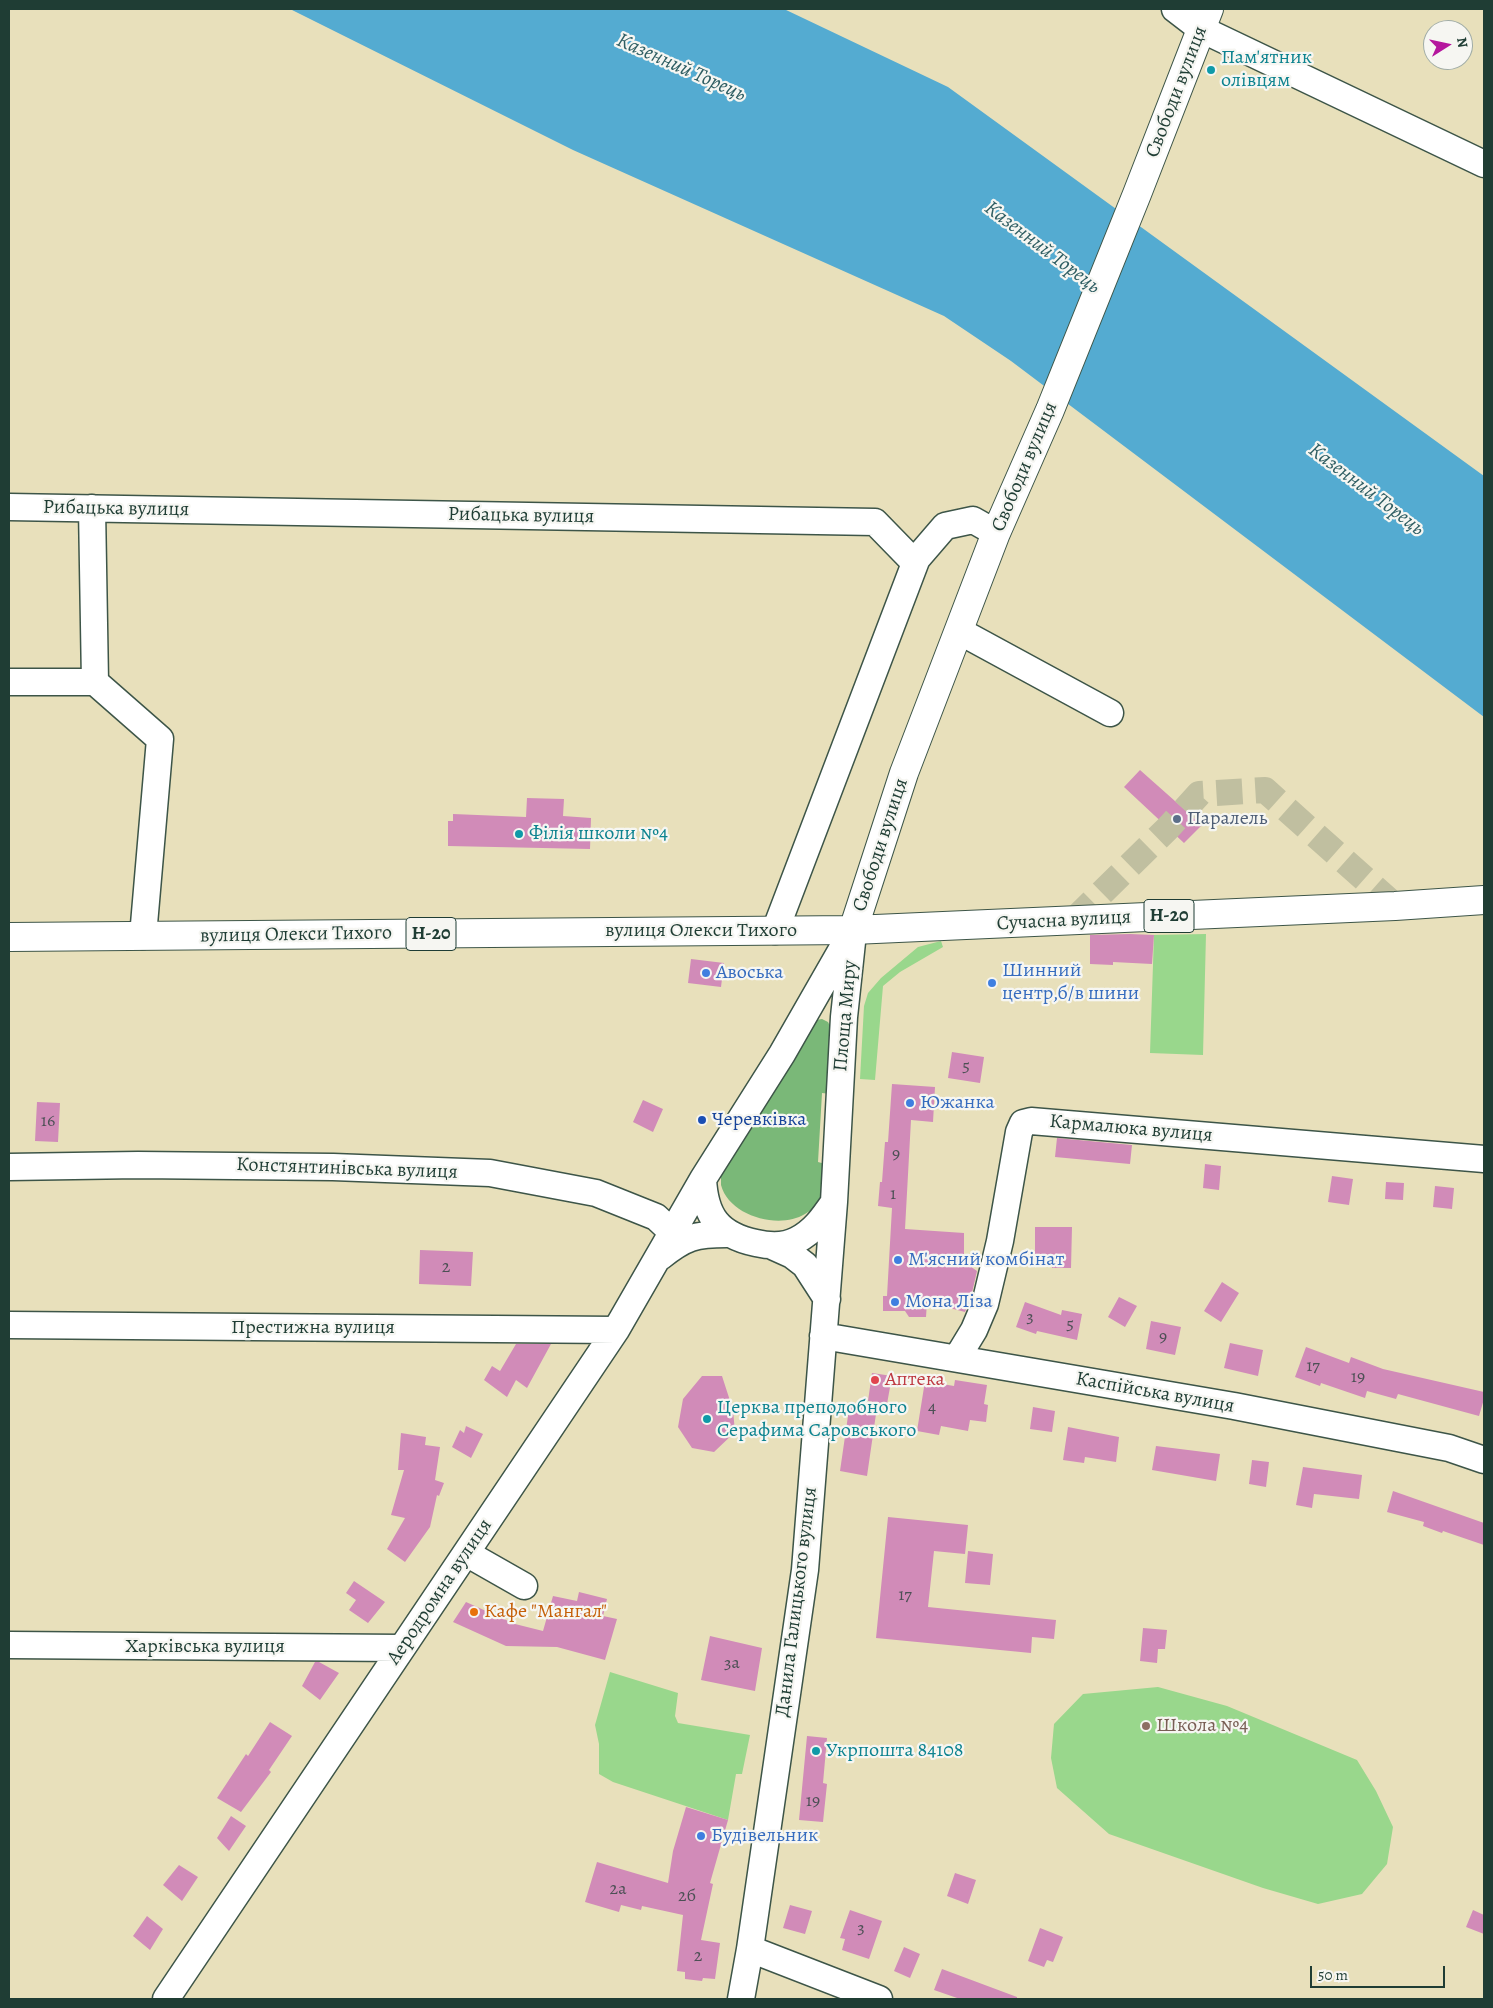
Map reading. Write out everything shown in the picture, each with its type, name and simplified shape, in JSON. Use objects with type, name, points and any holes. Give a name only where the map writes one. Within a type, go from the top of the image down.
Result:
[{"type":"main road","name":"Свободи вулиця","points":[[853,930],[904,773],[996,532],[1050,410],[1205,19]]},
{"type":"main road","name":"Сучасна вулиця","points":[[853,930],[1484,900]]},
{"type":"main road","name":"вулиця Олекси Тихого","points":[[9,938],[853,930]]},
{"type":"street","points":[[1175,9],[1205,19],[1484,164]]},
{"type":"street","name":"Рибацька вулиця","points":[[9,507],[875,522],[914,562],[917,558]]},
{"type":"street","points":[[92,508],[94,682]]},
{"type":"street","points":[[775,931],[917,558],[945,526],[973,520],[996,532]]},
{"type":"street","points":[[958,631],[1110,713]]},
{"type":"street","points":[[9,682],[94,682],[160,739],[143,936]]},
{"type":"street","name":"Площа Миру","points":[[703,1179],[782,1054],[853,930]]},
{"type":"street","name":"Площа Миру","points":[[834,1202],[844,1017],[853,930]]},
{"type":"street","name":"Кармалюка вулиця","points":[[957,1358],[974,1330],[985,1304],[1000,1241],[1019,1132],[1023,1123],[1031,1121],[1484,1159]]},
{"type":"street","name":"Констянтинівська вулиця","points":[[9,1167],[138,1165],[333,1167],[490,1173],[596,1193],[656,1216],[672,1232]]},
{"type":"street","points":[[703,1179],[704,1199],[712,1216],[727,1234]]},
{"type":"street","name":"Аеродромна вулиця","points":[[166,1999],[616,1330],[703,1179]]},
{"type":"street","points":[[772,1246],[795,1241],[814,1228],[834,1202]]},
{"type":"street","name":"Данила Галицького вулиця","points":[[741,1999],[750,1949],[805,1570],[834,1202]]},
{"type":"street","points":[[658,1259],[677,1244],[691,1237],[708,1234],[727,1234],[772,1246],[792,1255],[805,1265],[826,1299]]},
{"type":"street","name":"Престижна вулиця","points":[[9,1325],[616,1330]]},
{"type":"street","name":"Каспійська вулиця","points":[[824,1336],[1234,1406],[1449,1448],[1480,1451]]},
{"type":"street","points":[[466,1553],[524,1586]]},
{"type":"street","name":"Харківська вулиця","points":[[9,1646],[402,1648]]},
{"type":"street","points":[[750,1949],[879,1999]]},
{"type":"green space","points":[[1206,934],[1203,1055],[1150,1053],[1154,935]]},
{"type":"green space","points":[[941,941],[943,947],[900,972],[883,986],[875,1080],[860,1079],[864,1006],[868,993],[881,978],[918,947]]},
{"type":"green space","points":[[822,1019],[828,1022],[831,1028],[831,1094],[822,1093],[818,1162],[829,1165],[824,1191],[814,1208],[794,1219],[782,1221],[756,1217],[734,1205],[726,1196],[721,1185],[721,1173],[816,1020]]},
{"type":"green space","points":[[610,1672],[678,1693],[675,1716],[678,1723],[750,1735],[742,1774],[736,1774],[728,1820],[613,1782],[599,1774],[599,1744],[595,1725]]},
{"type":"green space","points":[[1158,1687],[1227,1706],[1357,1760],[1376,1791],[1393,1827],[1387,1864],[1362,1894],[1318,1904],[1263,1888],[1109,1834],[1057,1788],[1051,1758],[1054,1724],[1083,1694]]},
{"type":"water","name":"Казенний Торець","points":[[290,9],[784,9],[948,87],[1484,476],[1484,717],[1011,361],[944,316],[573,150]]},
{"type":"building","points":[[1140,770],[1202,825],[1184,843],[1124,787]]},
{"type":"building","name":"Філія школи №4","points":[[527,798],[564,799],[563,816],[591,818],[590,849],[448,846],[448,821],[453,821],[453,814],[526,817]]},
{"type":"building","points":[[1090,935],[1154,935],[1152,964],[1113,962],[1113,965],[1090,964]]},
{"type":"building","name":"Авоська","points":[[691,959],[724,963],[721,987],[688,983]]},
{"type":"building","points":[[952,1052],[984,1057],[980,1083],[948,1078]]},
{"type":"building","points":[[892,1084],[935,1087],[933,1122],[911,1120],[905,1229],[964,1233],[964,1262],[977,1271],[971,1297],[965,1312],[927,1302],[926,1317],[909,1317],[905,1311],[883,1311],[883,1296],[887,1296],[892,1208],[878,1206],[885,1142],[888,1142]]},
{"type":"building","points":[[643,1100],[663,1109],[653,1132],[633,1122]]},
{"type":"building","points":[[37,1102],[60,1103],[58,1142],[35,1141]]},
{"type":"building","points":[[1057,1138],[1132,1145],[1130,1164],[1055,1157]]},
{"type":"building","points":[[1205,1164],[1221,1166],[1219,1190],[1203,1188]]},
{"type":"building","points":[[1332,1176],[1353,1179],[1349,1205],[1328,1202]]},
{"type":"building","points":[[1386,1182],[1404,1183],[1403,1200],[1385,1199]]},
{"type":"building","points":[[1435,1186],[1454,1188],[1452,1209],[1433,1207]]},
{"type":"building","points":[[1035,1227],[1072,1227],[1071,1268],[1052,1268],[1052,1256],[1035,1256]]},
{"type":"building","points":[[420,1250],[473,1252],[471,1286],[419,1284]]},
{"type":"building","points":[[1222,1282],[1239,1293],[1221,1322],[1204,1311]]},
{"type":"building","points":[[1119,1297],[1137,1306],[1125,1327],[1108,1317]]},
{"type":"building","points":[[1025,1302],[1061,1315],[1062,1310],[1082,1314],[1077,1340],[1037,1331],[1036,1334],[1016,1327]]},
{"type":"building","points":[[1151,1321],[1181,1327],[1175,1355],[1146,1349]]},
{"type":"building","points":[[1230,1343],[1263,1350],[1258,1376],[1224,1368]]},
{"type":"building","points":[[516,1344],[551,1344],[527,1388],[516,1380],[507,1397],[484,1380],[492,1366],[500,1371]]},
{"type":"building","points":[[1306,1347],[1349,1363],[1351,1357],[1383,1369],[1484,1392],[1479,1416],[1398,1394],[1396,1399],[1367,1391],[1365,1398],[1321,1383],[1320,1386],[1295,1377]]},
{"type":"building","points":[[872,1373],[892,1376],[887,1404],[868,1401]]},
{"type":"building","name":"Церква преподобного Серафима Саровського","points":[[702,1376],[722,1376],[733,1410],[735,1432],[714,1452],[692,1448],[678,1427],[683,1399]]},
{"type":"building","points":[[955,1380],[987,1385],[984,1404],[988,1405],[986,1422],[970,1420],[968,1431],[941,1426],[939,1435],[917,1431],[925,1381],[954,1386]]},
{"type":"building","points":[[850,1402],[877,1407],[867,1476],[840,1471]]},
{"type":"building","points":[[1033,1407],[1055,1411],[1052,1432],[1030,1429]]},
{"type":"building","points":[[466,1426],[483,1434],[471,1458],[452,1447],[460,1430],[464,1433]]},
{"type":"building","points":[[1068,1427],[1119,1437],[1116,1462],[1085,1457],[1084,1463],[1063,1460]]},
{"type":"building","points":[[401,1433],[426,1437],[425,1445],[440,1447],[435,1480],[444,1483],[439,1496],[437,1495],[430,1527],[405,1562],[387,1549],[405,1518],[391,1515],[404,1470],[398,1470]]},
{"type":"building","points":[[1156,1446],[1220,1454],[1216,1481],[1152,1470]]},
{"type":"building","points":[[1252,1460],[1269,1462],[1266,1487],[1249,1484]]},
{"type":"building","points":[[1303,1467],[1362,1475],[1359,1499],[1314,1494],[1312,1508],[1296,1505]]},
{"type":"building","points":[[1393,1491],[1484,1523],[1484,1545],[1423,1526],[1424,1522],[1387,1512]]},
{"type":"building","points":[[888,1517],[968,1525],[965,1554],[934,1551],[928,1607],[1056,1620],[1054,1639],[1032,1637],[1031,1653],[876,1638]]},
{"type":"building","points":[[968,1551],[993,1554],[990,1585],[965,1583]]},
{"type":"building","points":[[354,1581],[385,1602],[368,1623],[349,1610],[356,1600],[346,1593]]},
{"type":"building","points":[[579,1592],[607,1599],[603,1616],[617,1619],[605,1660],[557,1647],[506,1646],[453,1622],[466,1602],[515,1624],[543,1631],[553,1596],[577,1601]]},
{"type":"building","points":[[1143,1628],[1167,1630],[1165,1649],[1158,1649],[1157,1663],[1140,1661]]},
{"type":"building","points":[[710,1636],[762,1648],[755,1691],[701,1680]]},
{"type":"building","points":[[315,1662],[319,1662],[339,1673],[320,1700],[302,1686]]},
{"type":"building","points":[[270,1722],[292,1736],[269,1770],[271,1772],[241,1812],[217,1798]]},
{"type":"building","points":[[807,1736],[827,1738],[823,1783],[827,1784],[823,1822],[799,1820]]},
{"type":"building","points":[[686,1807],[728,1820],[710,1883],[713,1884],[701,1940],[720,1943],[715,1979],[703,1978],[702,1981],[685,1979],[685,1972],[677,1971],[683,1915],[642,1906],[641,1910],[621,1905],[619,1912],[585,1902],[597,1862],[668,1883],[673,1851]]},
{"type":"building","points":[[231,1816],[246,1826],[229,1851],[217,1838]]},
{"type":"building","points":[[179,1865],[198,1877],[182,1901],[163,1885]]},
{"type":"building","points":[[955,1873],[976,1880],[968,1904],[947,1896]]},
{"type":"building","points":[[790,1905],[812,1911],[805,1934],[783,1928]]},
{"type":"building","points":[[850,1910],[882,1921],[869,1959],[842,1950],[845,1939],[840,1938]]},
{"type":"building","points":[[1473,1910],[1484,1915],[1484,1934],[1466,1927]]},
{"type":"building","points":[[147,1916],[163,1929],[150,1950],[133,1936]]},
{"type":"building","points":[[1040,1928],[1063,1937],[1053,1962],[1047,1960],[1044,1967],[1028,1961]]},
{"type":"building","points":[[904,1947],[920,1954],[910,1978],[894,1971]]},
{"type":"building","points":[[942,1969],[1017,1997],[1017,1999],[960,1999],[934,1990]]},
{"type":"tunnel","points":[[1074,920],[1168,828],[1199,794],[1265,790],[1395,906]]},
{"type":"place","name":"Пам'ятник олівцям","points":[[1211,70]]},
{"type":"place","name":"Паралель","points":[[1177,819]]},
{"type":"place","name":"Філія школи №4","points":[[519,834]]},
{"type":"place","name":"Авоська","points":[[706,973]]},
{"type":"place","name":"Шинний центр,б/в шини","points":[[992,983]]},
{"type":"place","name":"Южанка","points":[[910,1103]]},
{"type":"place","name":"Черевківка","points":[[702,1120]]},
{"type":"place","name":"М'ясний комбінат","points":[[898,1260]]},
{"type":"place","name":"Мона Ліза","points":[[895,1302]]},
{"type":"place","name":"Аптека","points":[[875,1380]]},
{"type":"place","name":"Церква преподобного Серафима Саровського","points":[[707,1419]]},
{"type":"place","name":"Кафе \"Мангал\"","points":[[474,1612]]},
{"type":"place","name":"Школа №4","points":[[1146,1726]]},
{"type":"place","name":"Укрпошта 84108","points":[[816,1751]]},
{"type":"place","name":"Будівельник","points":[[701,1836]]}]
